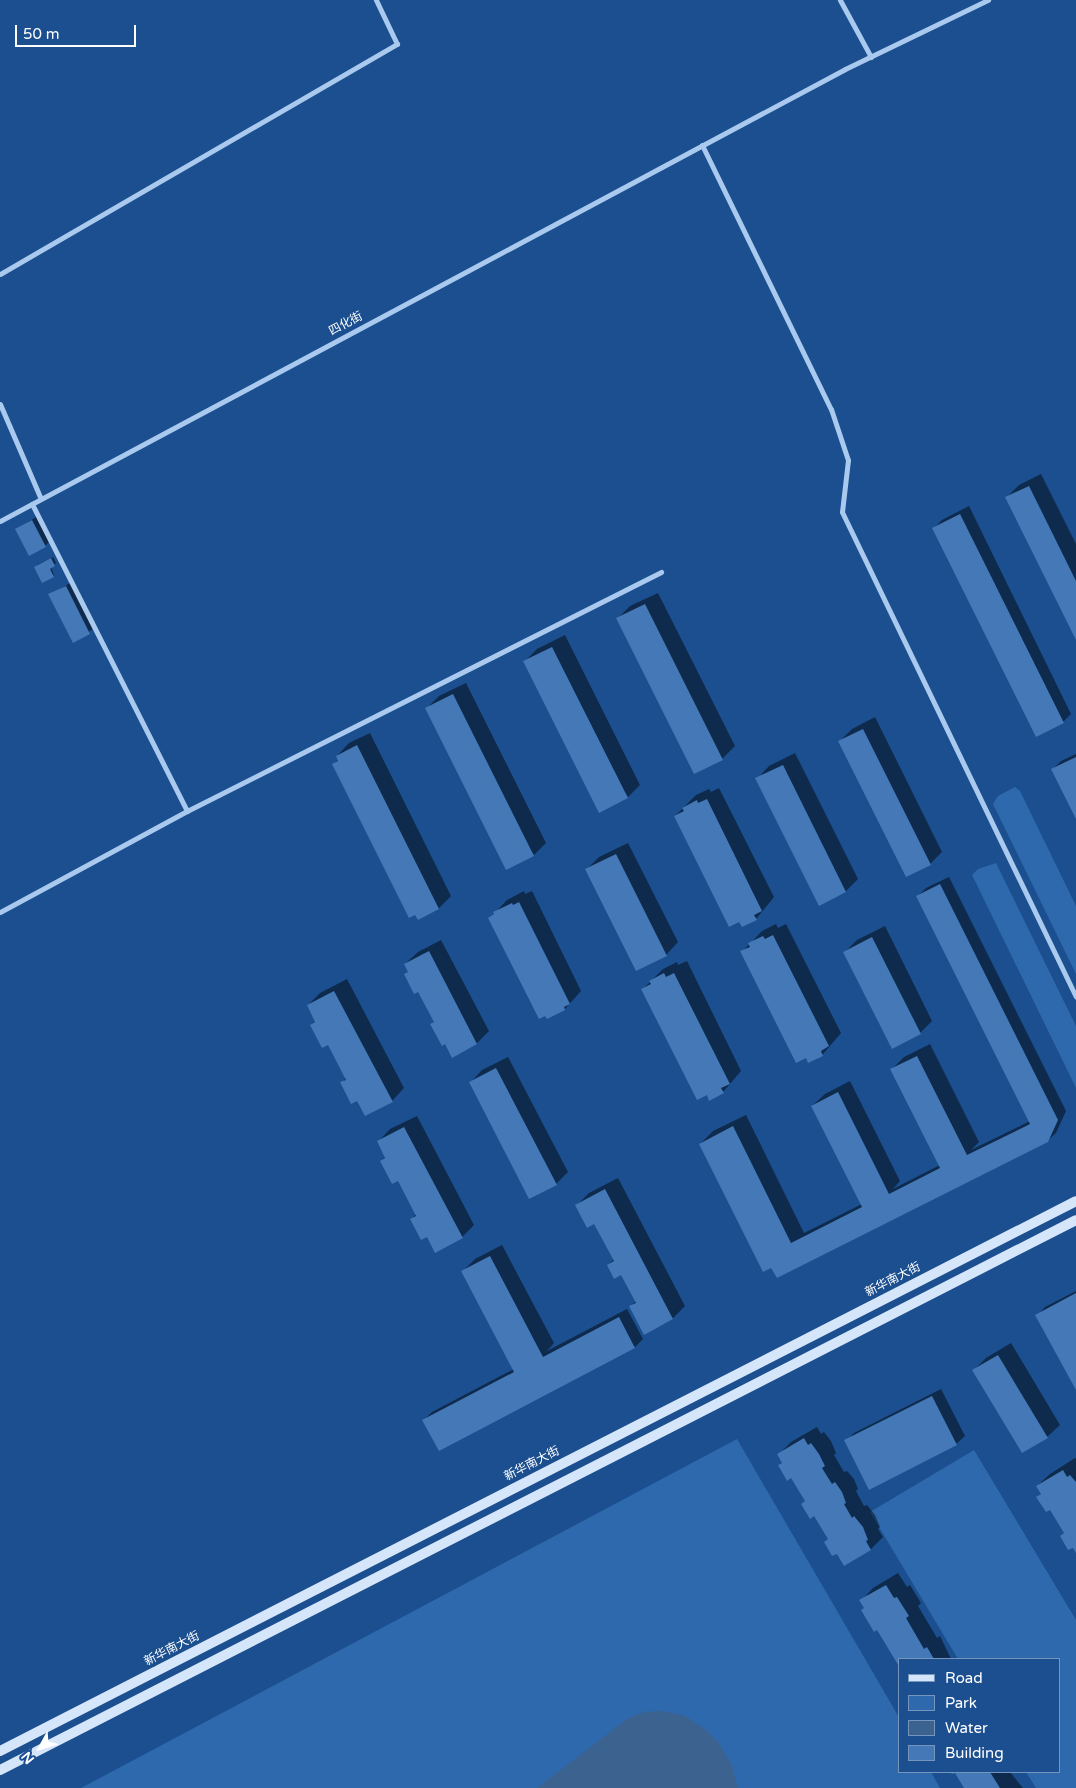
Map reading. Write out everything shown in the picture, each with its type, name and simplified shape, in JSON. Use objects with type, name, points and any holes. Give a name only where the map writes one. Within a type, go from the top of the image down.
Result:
[{"type":"main road","name":"新华南大街","points":[[0,1751],[1076,1201]]},
{"type":"main road","points":[[0,1770],[1076,1220]]},
{"type":"street","points":[[0,274],[397,44],[376,0]]},
{"type":"street","points":[[840,0],[871,57]]},
{"type":"street","name":"四化街","points":[[0,521],[702,145],[871,57],[988,0]]},
{"type":"street","points":[[702,145],[831,409],[848,460],[842,512],[1076,997]]},
{"type":"street","points":[[0,404],[41,499]]},
{"type":"street","points":[[32,504],[187,811]]},
{"type":"street","points":[[0,912],[187,811],[661,572]]},
{"type":"green space","points":[[1015,787],[1020,791],[1076,906],[1076,974],[993,804],[998,796]]},
{"type":"green space","points":[[996,863],[1076,1026],[1076,1088],[972,875],[978,869]]},
{"type":"green space","points":[[737,1439],[898,1716],[898,1773],[932,1773],[940,1788],[81,1788]]},
{"type":"green space","points":[[974,1450],[1076,1620],[1076,1788],[1036,1788],[1027,1773],[1061,1773],[1061,1658],[957,1658],[870,1512]]},
{"type":"water","points":[[662,1711],[685,1716],[705,1729],[719,1743],[732,1766],[738,1788],[537,1788],[627,1719],[644,1712]]},
{"type":"building","points":[[1029,486],[1076,581],[1076,640],[1005,497]]},
{"type":"building","points":[[960,514],[1064,723],[1036,737],[932,528]]},
{"type":"building","points":[[32,520],[46,547],[29,556],[15,529]]},
{"type":"building","points":[[51,558],[55,566],[50,569],[54,577],[42,583],[34,567]]},
{"type":"building","points":[[66,586],[90,634],[73,643],[48,594]]},
{"type":"building","points":[[645,604],[723,760],[694,774],[616,618]]},
{"type":"building","points":[[552,647],[628,798],[599,813],[523,661]]},
{"type":"building","points":[[453,694],[534,856],[506,870],[425,708]]},
{"type":"building","points":[[863,729],[931,865],[906,877],[838,741]]},
{"type":"building","points":[[357,745],[439,909],[418,920],[415,915],[409,918],[332,764],[338,761],[336,756]]},
{"type":"building","points":[[1076,757],[1076,819],[1051,769]]},
{"type":"building","points":[[783,765],[846,892],[819,906],[755,778]]},
{"type":"building","points":[[707,799],[762,911],[754,915],[757,920],[742,927],[739,922],[729,927],[674,816],[684,811],[682,808],[697,800],[698,803]]},
{"type":"building","points":[[616,854],[667,956],[636,971],[585,869]]},
{"type":"building","points":[[940,884],[1058,1120],[1048,1142],[777,1278],[771,1268],[763,1272],[699,1144],[733,1126],[791,1243],[862,1207],[811,1106],[838,1092],[889,1194],[940,1168],[890,1069],[917,1056],[967,1155],[1030,1124],[916,896]]},
{"type":"building","points":[[519,902],[570,1004],[564,1007],[565,1010],[547,1019],[545,1016],[539,1019],[488,918],[494,914],[493,912],[512,903],[513,905]]},
{"type":"building","points":[[773,935],[829,1046],[821,1051],[823,1056],[808,1063],[806,1058],[796,1063],[740,951],[750,947],[748,943],[763,936],[765,939]]},
{"type":"building","points":[[872,937],[921,1034],[892,1049],[843,952]]},
{"type":"building","points":[[429,951],[477,1044],[452,1058],[445,1044],[442,1046],[430,1024],[434,1022],[418,992],[414,994],[404,974],[408,972],[404,964]]},
{"type":"building","points":[[664,973],[666,977],[674,973],[730,1084],[721,1088],[724,1093],[709,1101],[707,1095],[697,1100],[641,989],[651,984],[649,981]]},
{"type":"building","points":[[334,991],[393,1102],[365,1116],[357,1101],[351,1104],[340,1082],[346,1080],[328,1045],[322,1048],[310,1025],[315,1022],[307,1005]]},
{"type":"building","points":[[496,1068],[557,1185],[529,1199],[469,1082]]},
{"type":"building","points":[[404,1127],[463,1238],[435,1253],[427,1237],[421,1240],[410,1219],[416,1216],[398,1181],[392,1184],[380,1161],[385,1158],[377,1141]]},
{"type":"building","points":[[605,1189],[673,1319],[644,1335],[629,1306],[636,1303],[621,1275],[614,1279],[607,1265],[614,1261],[594,1224],[587,1228],[575,1205]]},
{"type":"building","points":[[490,1256],[543,1357],[619,1317],[635,1348],[439,1451],[422,1420],[514,1372],[461,1271]]},
{"type":"building","points":[[1076,1293],[1076,1390],[1035,1315]]},
{"type":"building","points":[[998,1355],[1048,1438],[1022,1453],[972,1370]]},
{"type":"building","points":[[932,1396],[957,1445],[869,1490],[844,1440]]},
{"type":"building","points":[[804,1438],[808,1445],[811,1443],[819,1454],[825,1466],[822,1468],[832,1484],[835,1482],[842,1492],[846,1503],[844,1504],[852,1518],[854,1516],[863,1527],[868,1540],[866,1541],[871,1550],[844,1566],[837,1554],[832,1556],[824,1542],[828,1539],[814,1516],[810,1519],[801,1504],[805,1501],[791,1478],[787,1481],[778,1465],[782,1463],[777,1454]]},
{"type":"building","points":[[1063,1470],[1067,1477],[1070,1475],[1076,1482],[1076,1553],[1073,1548],[1068,1550],[1060,1536],[1064,1533],[1050,1510],[1046,1512],[1036,1497],[1041,1494],[1036,1486]]},
{"type":"building","points":[[886,1585],[894,1598],[897,1597],[909,1616],[906,1618],[924,1649],[927,1647],[933,1658],[898,1658],[898,1665],[877,1630],[874,1632],[861,1610],[864,1608],[859,1600]]},
{"type":"building","points":[[955,1773],[991,1773],[1000,1788],[964,1788]]}]
